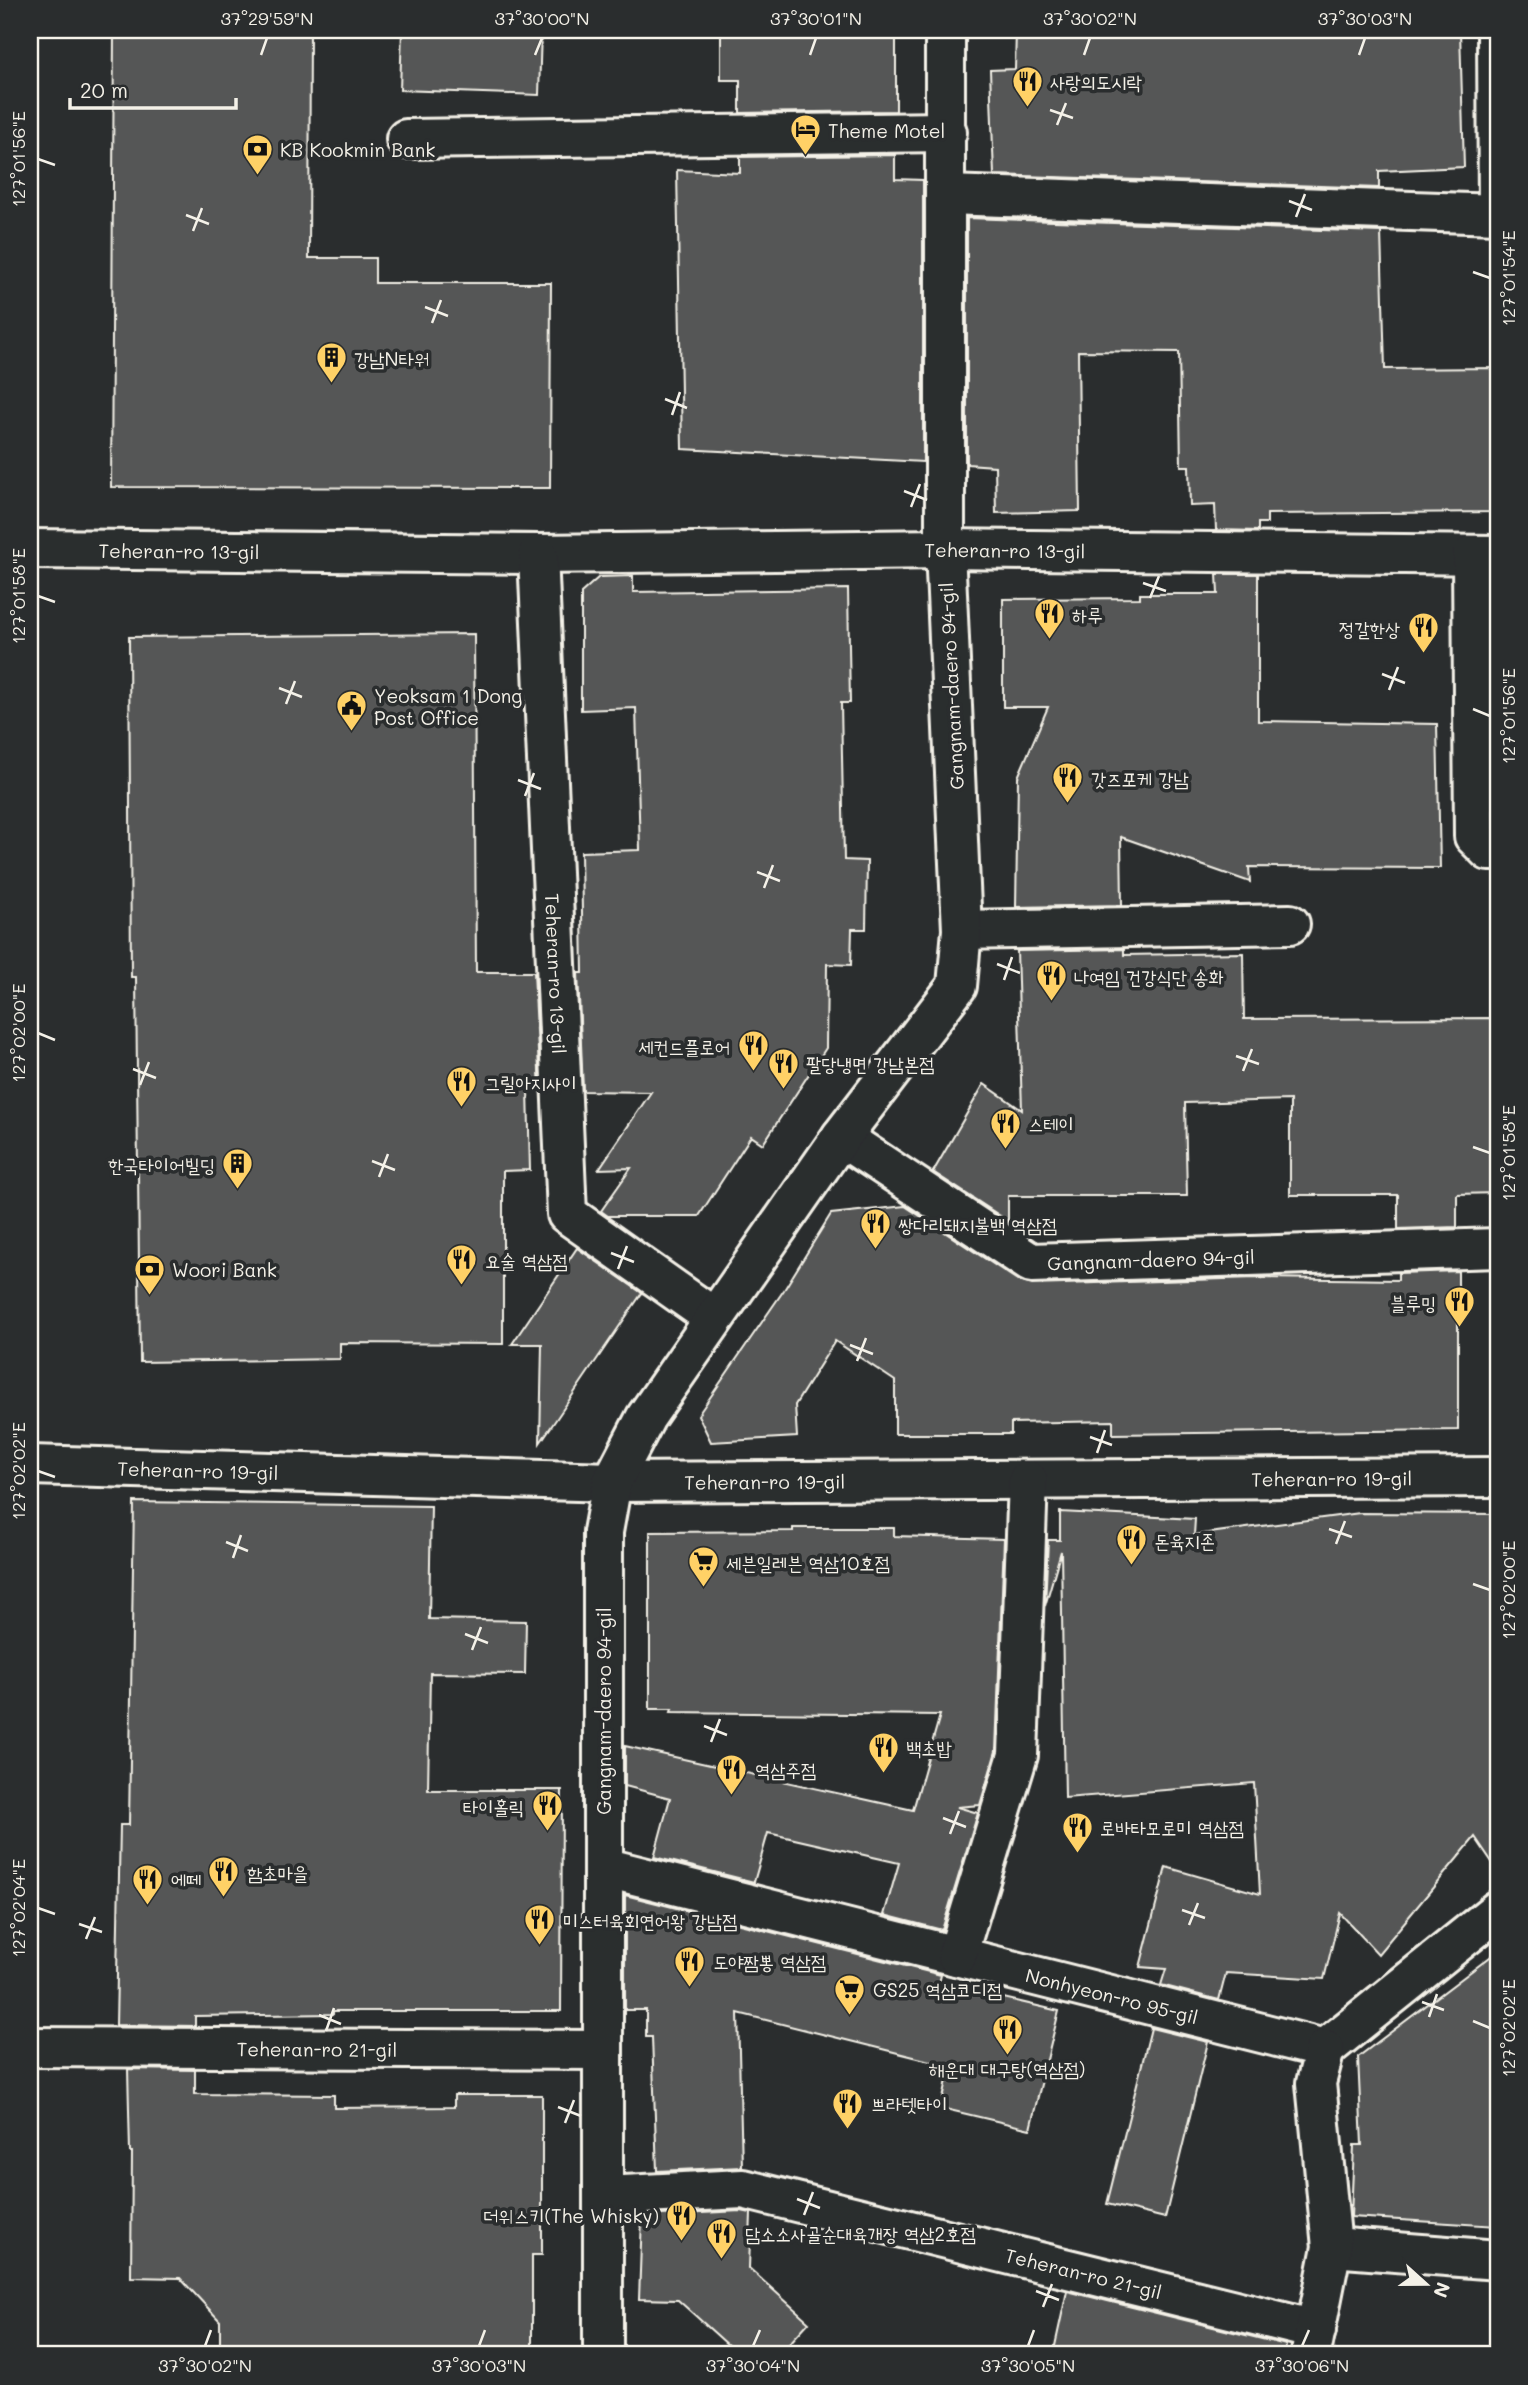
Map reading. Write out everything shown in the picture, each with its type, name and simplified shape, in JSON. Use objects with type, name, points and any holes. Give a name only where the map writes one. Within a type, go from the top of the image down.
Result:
[{"type":"street","name":"Gangnam-daero 94-gil","points":[[603,2355],[603,1532],[612,1482],[646,1416],[713,1317],[841,1137],[957,986],[962,930],[945,549],[945,30]]},
{"type":"street","points":[[947,195],[1498,214],[1497,30]]},
{"type":"street","points":[[406,139],[947,132]]},
{"type":"street","name":"Teheran-ro 13-gil","points":[[30,550],[538,554],[945,549],[1485,555],[1474,836],[1489,851],[1498,851]]},
{"type":"street","name":"Teheran-ro 13-gil","points":[[538,554],[567,1214],[713,1317]]},
{"type":"street","points":[[962,930],[1290,924]]},
{"type":"street","name":"Gangnam-daero 94-gil","points":[[841,1137],[1031,1263],[1498,1248]]},
{"type":"street","name":"Teheran-ro 19-gil","points":[[30,1465],[612,1482],[1498,1477]]},
{"type":"street","points":[[957,1956],[1018,1755],[1028,1480]]},
{"type":"street","name":"Nonhyeon-ro 95-gil","points":[[603,1867],[1325,2049]]},
{"type":"street","points":[[1325,2049],[1498,1910]]},
{"type":"street","name":"Teheran-ro 21-gil","points":[[30,2048],[603,2050]]},
{"type":"street","name":"Teheran-ro 21-gil","points":[[604,2196],[743,2189],[1313,2343],[1332,2247],[1316,2083],[1325,2049]]},
{"type":"street","points":[[1332,2247],[1498,2260]]},
{"type":"building","name":"강남N타워","points":[[114,30],[310,30],[309,258],[375,258],[375,283],[551,283],[550,488],[111,487]]},
{"type":"building","points":[[402,30],[541,30],[539,95],[400,90]]},
{"type":"building","points":[[721,30],[896,30],[896,111],[740,113],[740,80],[721,80]]},
{"type":"building","points":[[1016,30],[1460,30],[1464,167],[1379,171],[1379,188],[994,175],[990,70],[1015,69]]},
{"type":"building","points":[[895,155],[895,179],[923,180],[923,462],[682,449],[677,170],[740,173],[740,157]]},
{"type":"building","points":[[967,218],[1381,232],[1385,369],[1498,368],[1498,512],[1267,514],[1267,523],[1258,523],[1258,531],[1216,530],[1215,505],[1190,506],[1189,466],[1181,466],[1179,352],[1078,351],[1080,511],[996,513],[995,466],[967,464]]},
{"type":"building","points":[[1217,574],[1258,574],[1258,721],[1437,724],[1440,868],[1249,867],[1250,882],[1121,837],[1122,905],[1016,907],[1018,777],[1048,707],[1003,707],[1003,599],[1140,598],[1140,594],[1218,594]]},
{"type":"building","points":[[633,576],[633,592],[848,589],[850,703],[841,703],[844,860],[867,861],[866,929],[852,929],[851,965],[827,964],[826,1048],[763,1144],[751,1136],[699,1216],[608,1216],[601,1211],[631,1168],[599,1169],[651,1092],[583,1091],[578,973],[583,973],[581,852],[640,850],[636,708],[581,710],[581,593],[599,577]]},
{"type":"building","points":[[474,634],[476,972],[534,972],[540,1090],[528,1089],[530,1170],[503,1171],[503,1344],[340,1343],[340,1359],[140,1362],[136,977],[131,977],[129,637]]},
{"type":"building","points":[[1124,949],[1124,955],[1243,953],[1244,1019],[1498,1018],[1498,1193],[1457,1194],[1457,1227],[1398,1229],[1398,1195],[1290,1195],[1290,1100],[1185,1103],[1187,1196],[1008,1196],[1008,1221],[933,1172],[984,1084],[1022,1110],[1017,951]]},
{"type":"building","points":[[905,1206],[1019,1281],[1032,1285],[1256,1278],[1398,1280],[1398,1273],[1458,1271],[1458,1430],[1113,1434],[1113,1421],[1011,1423],[1011,1434],[895,1434],[895,1381],[835,1341],[795,1405],[797,1437],[711,1442],[698,1415],[784,1290],[831,1214]]},
{"type":"building","points":[[577,1248],[642,1293],[540,1443],[542,1344],[512,1344]]},
{"type":"building","points":[[134,1502],[431,1506],[429,1619],[526,1621],[525,1674],[430,1673],[428,1790],[562,1790],[561,2011],[333,2011],[333,2014],[195,2016],[195,2026],[116,2025],[120,1825],[129,1825]]},
{"type":"building","points":[[1060,1512],[1195,1519],[1194,1535],[1360,1513],[1498,1514],[1498,1871],[1475,1837],[1378,1954],[1340,1913],[1324,1979],[1226,1973],[1219,2000],[1161,1985],[1166,1969],[1140,1967],[1166,1867],[1260,1894],[1254,1783],[1065,1798],[1061,1551],[1045,1606],[1048,1540],[1060,1540]]},
{"type":"building","points":[[793,1528],[894,1528],[894,1536],[1004,1539],[996,1751],[980,1805],[957,1807],[978,1813],[942,1930],[884,1915],[899,1863],[768,1833],[754,1882],[654,1857],[670,1798],[625,1786],[625,1746],[913,1810],[940,1715],[671,1712],[672,1709],[650,1709],[650,1532],[793,1531]]},
{"type":"building","points":[[625,1895],[941,1975],[939,1983],[1059,2011],[1030,2129],[941,2108],[950,2066],[738,2013],[742,2167],[657,2171],[652,2037],[646,2037],[646,2010],[625,2010]]},
{"type":"building","points":[[1498,1951],[1498,2226],[1351,2217],[1354,2145],[1362,2145],[1358,2057]]},
{"type":"building","points":[[1151,2028],[1208,2042],[1165,2218],[1107,2204]]},
{"type":"building","points":[[128,2069],[195,2070],[195,2094],[334,2095],[334,2108],[454,2107],[454,2095],[542,2095],[542,2255],[532,2255],[532,2355],[220,2355],[220,2321],[180,2278],[131,2277],[132,2152]]},
{"type":"building","points":[[741,2211],[751,2213],[749,2268],[809,2322],[779,2355],[739,2355],[678,2300],[639,2299],[642,2216]]},
{"type":"building","points":[[1067,2291],[1286,2345],[1285,2355],[1053,2355]]},
{"type":"place","name":"사랑의도시락","points":[[1027,108]]},
{"type":"place","name":"Theme Motel","points":[[805,157]]},
{"type":"place","name":"KB Kookmin Bank","points":[[257,176]]},
{"type":"place","name":"강남N타워","points":[[331,385]]},
{"type":"place","name":"하루","points":[[1049,641]]},
{"type":"place","name":"정갈한상","points":[[1423,655]]},
{"type":"place","name":"Yeoksam 1 Dong Post Office","points":[[351,733]]},
{"type":"place","name":"갓즈포케 강남","points":[[1068,805]]},
{"type":"place","name":"나여임 건강식단 송화","points":[[1051,1003]]},
{"type":"place","name":"세컨드플로어","points":[[753,1073]]},
{"type":"place","name":"팔당냉면 강남본점","points":[[783,1090]]},
{"type":"place","name":"그릴아지사이","points":[[462,1109]]},
{"type":"place","name":"스테이","points":[[1005,1150]]},
{"type":"place","name":"한국타이어빌딩","points":[[238,1191]]},
{"type":"place","name":"쌍다리돼지불백 역삼점","points":[[875,1251]]},
{"type":"place","name":"요술 역삼점","points":[[462,1287]]},
{"type":"place","name":"Woori Bank","points":[[149,1296]]},
{"type":"place","name":"블루밍","points":[[1459,1329]]},
{"type":"place","name":"돈육지존","points":[[1131,1567]]},
{"type":"place","name":"세븐일레븐 역삼10호점","points":[[703,1589]]},
{"type":"place","name":"백초밥","points":[[883,1774]]},
{"type":"place","name":"역삼주점","points":[[732,1796]]},
{"type":"place","name":"타이홀릭","points":[[547,1833]]},
{"type":"place","name":"로바타모로미 역삼점","points":[[1077,1854]]},
{"type":"place","name":"함초마을","points":[[224,1899]]},
{"type":"place","name":"에떼","points":[[148,1906]]},
{"type":"place","name":"미스터육회연어왕 강남점","points":[[540,1947]]},
{"type":"place","name":"도야짬뽕 역삼점","points":[[690,1988]]},
{"type":"place","name":"GS25 역삼코디점","points":[[850,2016]]},
{"type":"place","name":"해운대 대구탕(역삼점)","points":[[1007,2056]]},
{"type":"place","name":"쁘라텟타이","points":[[848,2130]]},
{"type":"place","name":"더위스키(The Whisky)","points":[[682,2242]]},
{"type":"place","name":"담소소사골순대육개장 역삼2호점","points":[[722,2260]]}]
